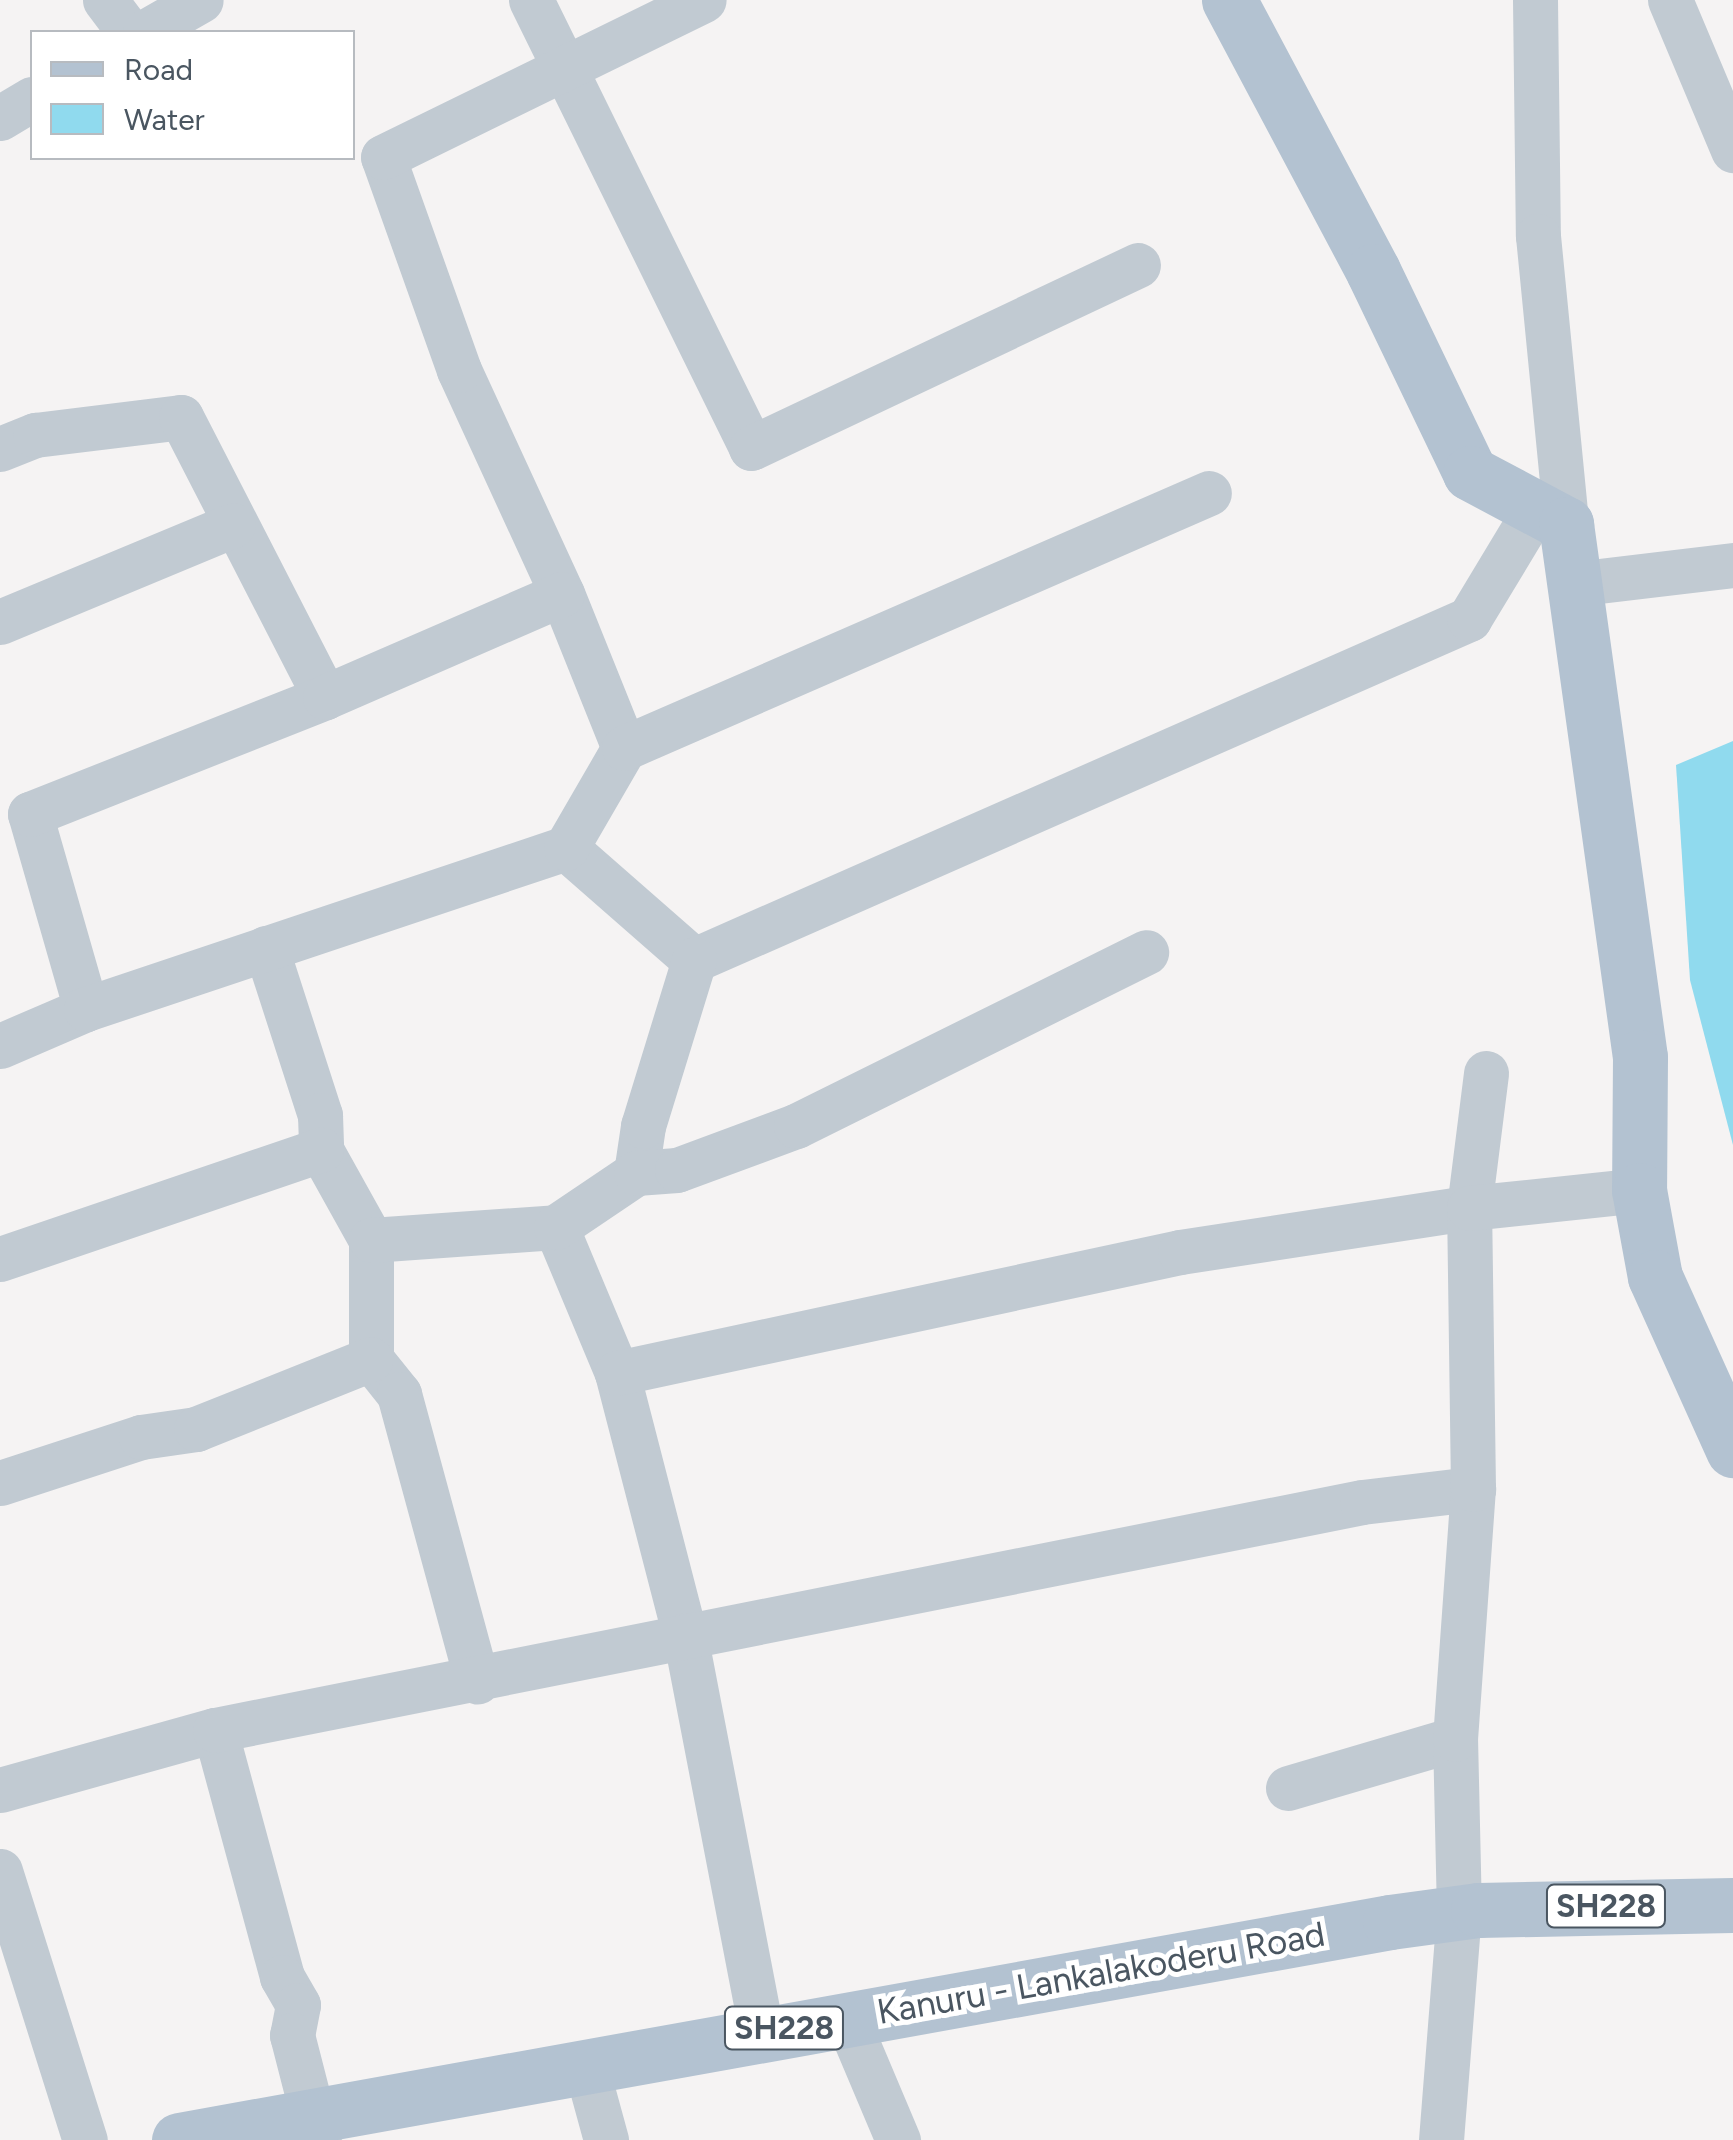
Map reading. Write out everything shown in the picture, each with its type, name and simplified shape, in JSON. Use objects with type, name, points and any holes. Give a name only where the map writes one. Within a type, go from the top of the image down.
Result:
[{"type":"main road","points":[[1229,0],[1373,271],[1470,473],[1551,516],[1574,584],[1640,1057],[1639,1190],[1655,1277],[1733,1450]]},
{"type":"main road","name":"Kanuru - Lankalakoderu Road","points":[[178,2140],[314,2128],[585,2063],[1390,1922],[1460,1912],[1733,1904]]},
{"type":"street","points":[[105,0],[128,30]]},
{"type":"street","points":[[148,30],[201,0]]},
{"type":"street","points":[[530,0],[750,448],[1138,264]]},
{"type":"street","points":[[624,748],[562,594],[459,370],[383,157],[704,0]]},
{"type":"street","points":[[1670,0],[1733,150]]},
{"type":"street","points":[[636,1172],[643,1126],[694,960],[1469,619],[1551,516],[1538,236],[1539,2]]},
{"type":"street","points":[[0,118],[30,99]]},
{"type":"street","points":[[0,449],[35,435],[181,417],[232,525],[325,697]]},
{"type":"street","points":[[0,1046],[86,1010],[566,848],[624,748],[1208,492]]},
{"type":"street","points":[[0,622],[232,525]]},
{"type":"street","points":[[1574,584],[1733,565]]},
{"type":"street","points":[[86,1010],[30,814],[325,697],[562,594]]},
{"type":"street","points":[[566,848],[694,960]]},
{"type":"street","points":[[266,948],[320,1115],[321,1150],[371,1240],[371,1358],[399,1394],[477,1682]]},
{"type":"street","points":[[371,1240],[556,1227],[636,1172],[677,1170],[796,1126],[1146,952]]},
{"type":"street","points":[[1441,2140],[1460,1912],[1455,1739],[1473,1489],[1468,1208],[1486,1073]]},
{"type":"street","points":[[0,1258],[321,1150]]},
{"type":"street","points":[[617,1373],[1180,1252],[1468,1208],[1639,1190]]},
{"type":"street","points":[[556,1227],[617,1373],[685,1635],[761,2032]]},
{"type":"street","points":[[0,1483],[142,1437],[196,1429],[371,1358]]},
{"type":"street","points":[[0,1790],[215,1730],[477,1682],[685,1635],[1362,1502],[1473,1489]]},
{"type":"street","points":[[215,1730],[282,1977],[298,2004],[292,2035],[314,2128]]},
{"type":"street","points":[[1288,1788],[1455,1739]]},
{"type":"street","points":[[0,1871],[85,2140]]},
{"type":"street","points":[[846,2017],[898,2140]]},
{"type":"street","points":[[585,2063],[606,2140]]},
{"type":"water","points":[[1733,741],[1733,1145],[1690,980],[1676,765]]}]
